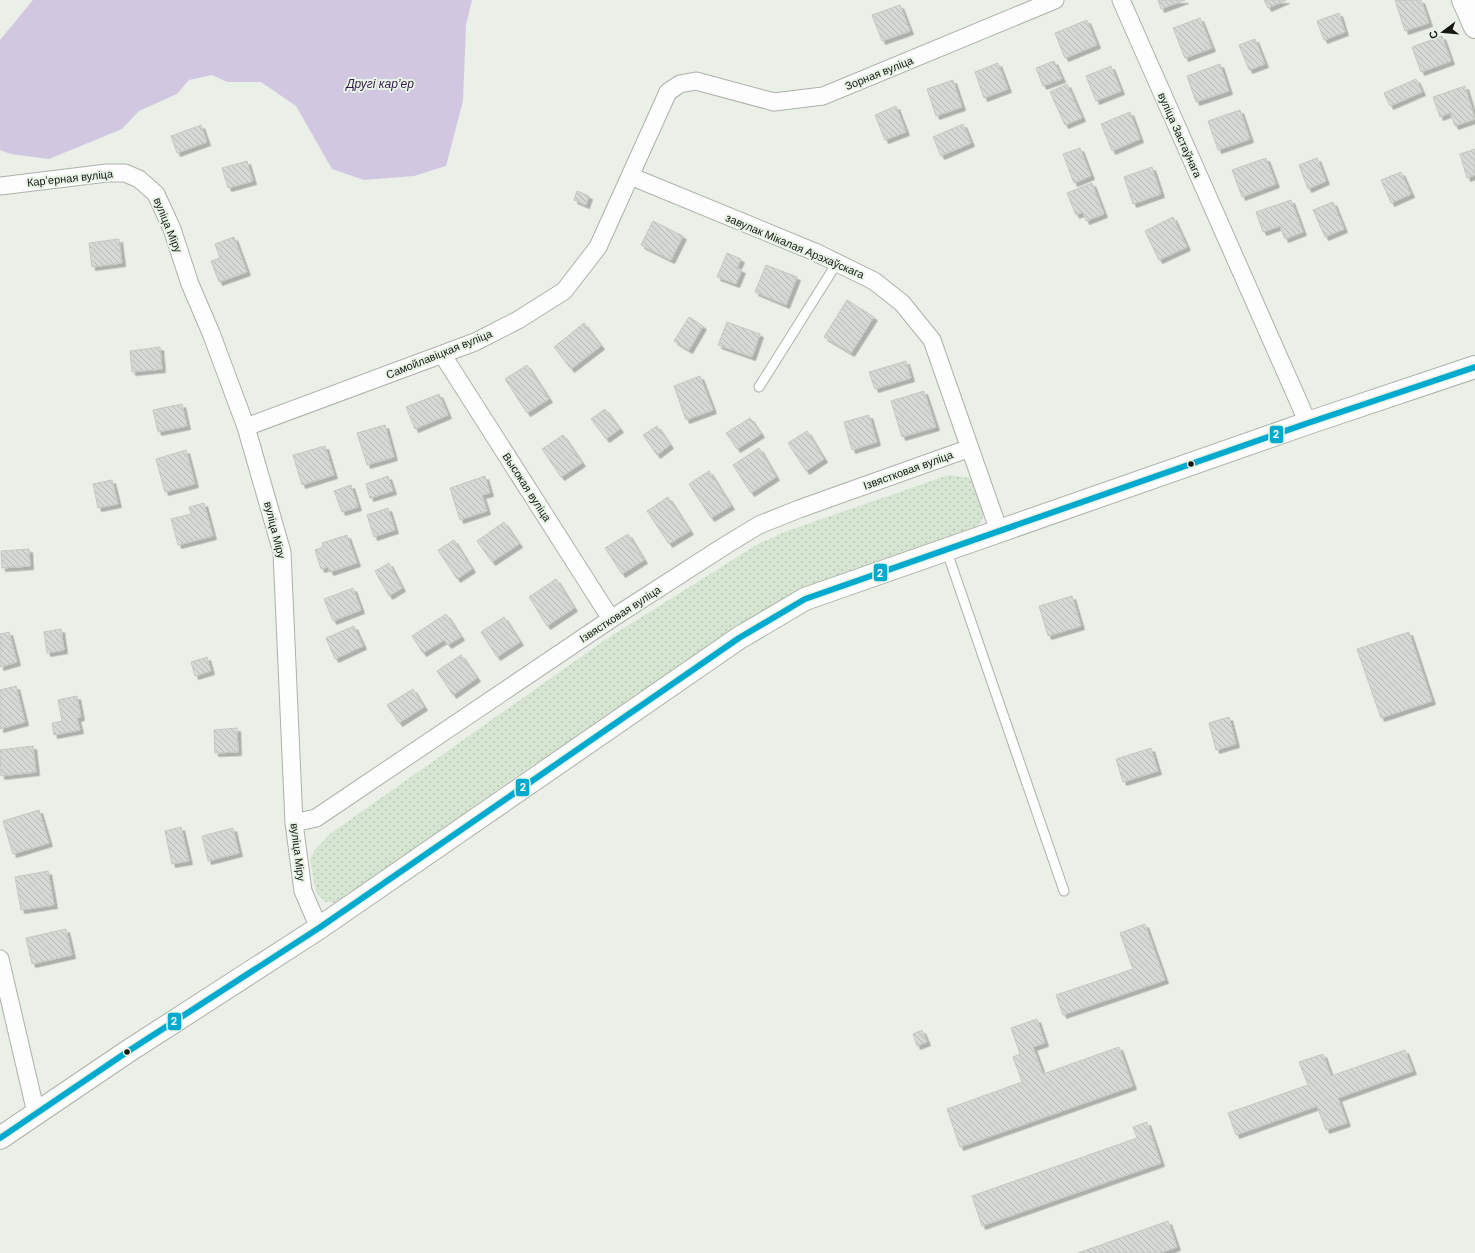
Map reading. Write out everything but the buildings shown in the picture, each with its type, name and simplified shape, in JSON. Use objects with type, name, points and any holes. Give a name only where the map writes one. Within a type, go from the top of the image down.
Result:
[{"type":"street","name":"Зорная вуліца","points":[[696,81],[774,102],[823,96],[1055,0]]},
{"type":"street","name":"вуліца Застаўнага","points":[[1121,0],[1308,423]]},
{"type":"street","points":[[1463,0],[1475,27]]},
{"type":"street","name":"Самойлавіцкая вуліца","points":[[246,427],[475,342],[518,320],[564,291],[598,247],[668,92],[680,84],[696,81]]},
{"type":"street","name":"Карʼерная вуліца","points":[[0,186],[107,173],[125,173],[139,179]]},
{"type":"street","name":"завулак Мікалая Арэхаўскага","points":[[630,176],[815,252],[874,281],[902,303],[932,340],[999,531]]},
{"type":"street","name":"вуліца Міру","points":[[139,179],[156,194],[172,229],[190,284],[211,333],[246,427],[282,552],[294,823],[303,891],[319,928]]},
{"type":"street","name":"Высокая вуліца","points":[[442,354],[611,619]]},
{"type":"street","points":[[0,1138],[127,1052],[319,928],[739,638],[804,599],[1308,423],[1475,367]]},
{"type":"street","name":"Ізвястковая вуліца","points":[[294,823],[316,818],[611,619],[759,525],[799,509],[970,448]]},
{"type":"street","points":[[0,959],[36,1113]]},
{"type":"lane","points":[[759,387],[837,263]]},
{"type":"lane","points":[[946,549],[1064,892]]},
{"type":"green space","points":[[949,475],[969,478],[976,484],[986,511],[979,525],[814,586],[782,602],[521,773],[337,903],[325,902],[316,892],[310,859],[314,851],[330,834],[605,640],[758,544],[787,531]]},
{"type":"water","name":"Другі карʼер","points":[[33,0],[472,0],[466,25],[463,101],[446,166],[414,176],[364,180],[332,169],[296,106],[261,82],[227,82],[212,75],[189,80],[177,94],[139,111],[122,129],[49,159],[11,154],[0,150],[0,40]]},
{"type":"transit line","name":"2","points":[[0,1138],[127,1052],[319,928],[739,638],[805,599],[1308,423],[1475,367]]}]
